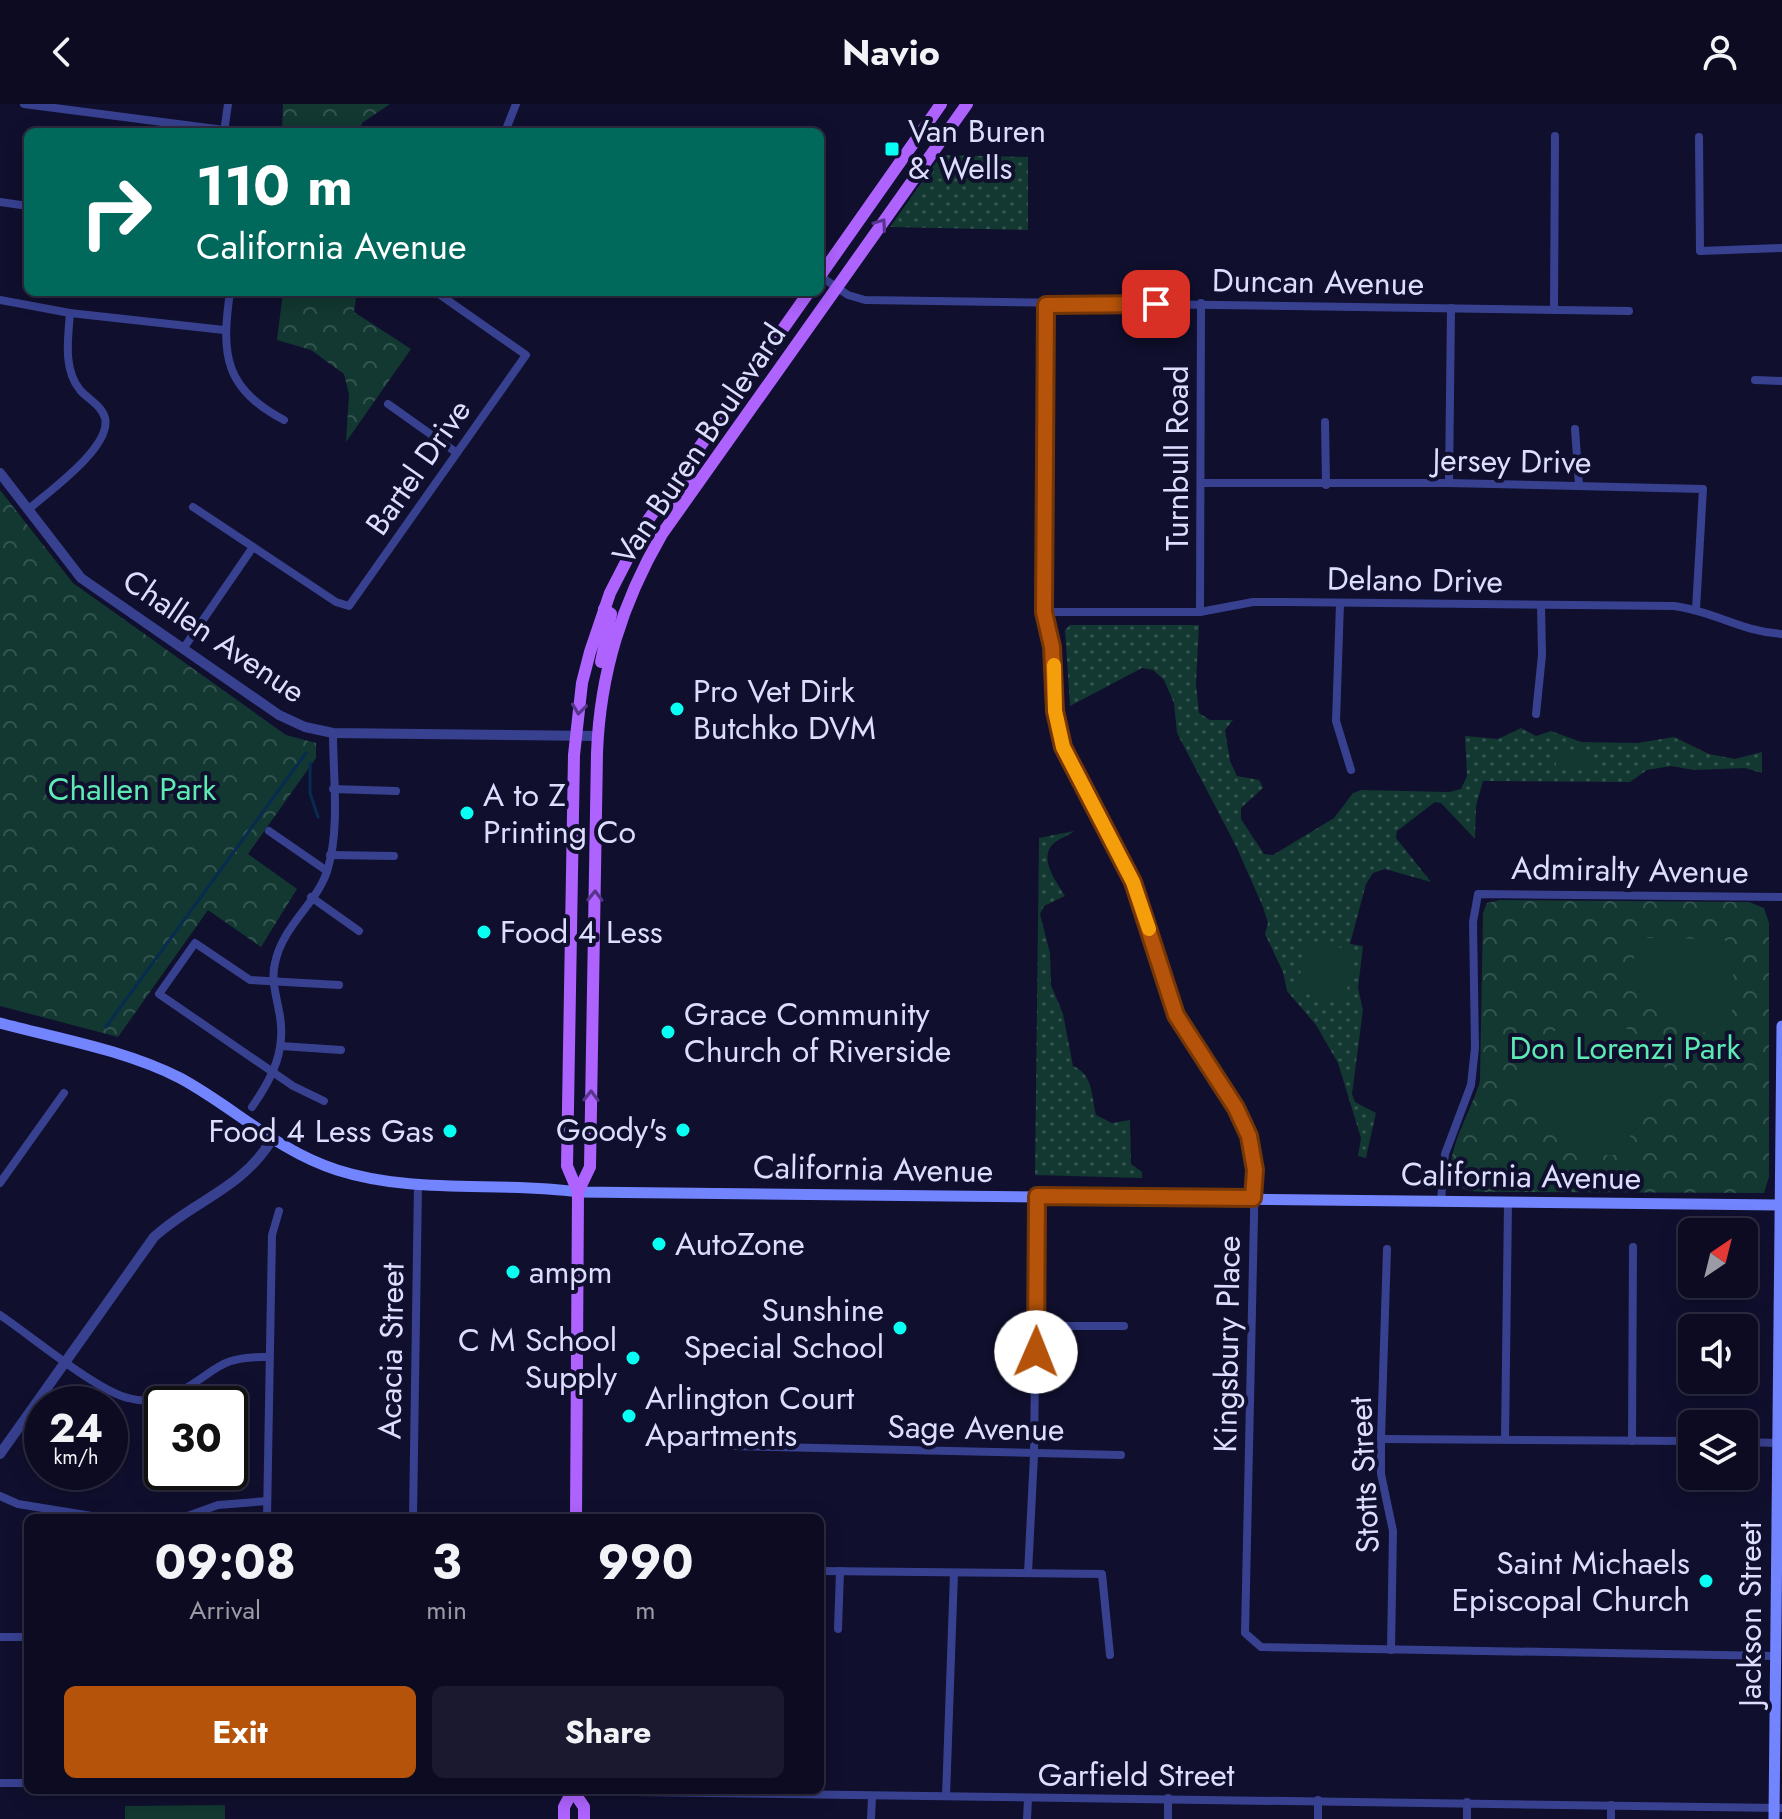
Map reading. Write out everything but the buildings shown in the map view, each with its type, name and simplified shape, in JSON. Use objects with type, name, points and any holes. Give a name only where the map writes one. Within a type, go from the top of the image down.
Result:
[{"type":"main road","points":[[824,270],[941,104]]},
{"type":"main road","name":"Van Buren Boulevard","points":[[578,1192],[590,1167],[598,736],[604,681],[628,601],[658,541],[967,104]]},
{"type":"main road","name":"Van Buren Boulevard","points":[[576,1514],[578,1192],[567,1166],[576,735],[582,683],[604,609],[633,545],[806,296]]},
{"type":"main road","points":[[658,541],[662,521],[688,478],[683,470]]},
{"type":"main road","points":[[604,609],[611,614],[611,623],[601,663],[604,681]]},
{"type":"main road","name":"California Avenue","points":[[0,1023],[142,1062],[202,1091],[271,1141],[337,1170],[418,1184],[578,1192],[1782,1205]]},
{"type":"main road","name":"Jackson Street","points":[[1777,1811],[1782,1026]]},
{"type":"main road","points":[[564,1819],[564,1807],[571,1794]]},
{"type":"main road","points":[[576,1794],[584,1807],[584,1819]]},
{"type":"street","points":[[24,104],[202,128]]},
{"type":"street","points":[[224,128],[228,104]]},
{"type":"street","points":[[507,128],[516,104]]},
{"type":"street","points":[[1554,310],[1555,136]]},
{"type":"street","points":[[1699,137],[1700,251],[1782,248]]},
{"type":"street","points":[[0,202],[24,205]]},
{"type":"street","name":"Duncan Avenue","points":[[824,279],[865,300],[1629,311]]},
{"type":"street","points":[[229,296],[224,330],[234,380],[261,408],[284,420]]},
{"type":"street","name":"Bartel Drive","points":[[253,547],[336,602],[349,606],[526,355],[442,296]]},
{"type":"street","points":[[0,300],[70,313],[224,330]]},
{"type":"street","name":"Turnbull Road","points":[[1200,612],[1201,303]]},
{"type":"street","name":"Kingsbury Place","points":[[1046,305],[1044,612],[1052,647],[1055,711],[1063,747],[1133,882],[1176,1015],[1236,1108],[1249,1136],[1255,1170],[1245,1633],[1261,1647],[1391,1650]]},
{"type":"street","points":[[1449,483],[1451,308]]},
{"type":"street","points":[[29,509],[81,465],[104,432],[106,421],[102,411],[79,389],[70,369],[67,348],[70,313]]},
{"type":"street","points":[[1755,380],[1782,381]]},
{"type":"street","points":[[388,404],[457,453]]},
{"type":"street","points":[[1325,422],[1326,485]]},
{"type":"street","points":[[1575,429],[1579,485]]},
{"type":"street","name":"Challen Avenue","points":[[0,473],[81,578],[279,715],[305,727],[333,733],[598,736]]},
{"type":"street","name":"Jersey Drive","points":[[1201,483],[1449,483],[1703,489],[1696,609]]},
{"type":"street","points":[[183,649],[253,547],[193,507]]},
{"type":"street","name":"Delano Drive","points":[[1044,612],[1200,612],[1253,602],[1696,609],[1753,632],[1782,634]]},
{"type":"street","points":[[1340,603],[1336,721],[1351,770]]},
{"type":"street","points":[[1536,714],[1542,655],[1541,605]]},
{"type":"street","points":[[252,1107],[274,1073],[281,1046],[283,1030],[274,983],[274,965],[281,944],[327,871],[333,789],[333,733]]},
{"type":"street","points":[[333,789],[396,791]]},
{"type":"street","points":[[269,831],[327,871]]},
{"type":"street","points":[[330,855],[394,856]]},
{"type":"street","name":"Admiralty Avenue","points":[[1441,1200],[1445,1154],[1471,1085],[1475,1048],[1473,922],[1478,894],[1782,897]]},
{"type":"street","points":[[311,897],[359,931]]},
{"type":"street","points":[[324,1101],[274,1073],[159,994],[195,943],[250,980],[339,985]]},
{"type":"street","points":[[281,1046],[341,1050]]},
{"type":"street","points":[[0,1183],[64,1093]]},
{"type":"street","points":[[0,1454],[154,1237],[173,1220],[232,1186],[250,1170],[271,1141]]},
{"type":"street","name":"Acacia Street","points":[[413,1514],[418,1184]]},
{"type":"street","points":[[1028,1573],[1034,1455],[1037,1196]]},
{"type":"street","points":[[1505,1440],[1508,1203]]},
{"type":"street","points":[[267,1514],[272,1235],[279,1211]]},
{"type":"street","points":[[1632,1441],[1633,1247]]},
{"type":"street","name":"Stotts Street","points":[[1387,1249],[1381,1474],[1393,1531],[1391,1650]]},
{"type":"street","points":[[0,1315],[125,1398],[157,1401],[225,1362],[247,1357],[269,1357]]},
{"type":"street","points":[[1036,1326],[1124,1326]]},
{"type":"street","points":[[1381,1439],[1678,1441]]},
{"type":"street","points":[[1758,1442],[1777,1443]]},
{"type":"street","name":"Sage Avenue","points":[[734,1446],[1121,1455]]},
{"type":"street","points":[[0,1496],[18,1504],[79,1514]]},
{"type":"street","points":[[193,1514],[218,1505],[267,1501]]},
{"type":"street","points":[[824,1571],[1102,1574],[1110,1655]]},
{"type":"street","points":[[838,1629],[840,1571]]},
{"type":"street","points":[[946,1796],[954,1573]]},
{"type":"street","points":[[0,1637],[24,1637]]},
{"type":"street","points":[[1391,1650],[1776,1656]]},
{"type":"street","points":[[0,1783],[24,1783]]},
{"type":"street","name":"Garfield Street","points":[[744,1794],[1467,1802],[1777,1811]]},
{"type":"street","points":[[871,1819],[872,1797]]},
{"type":"street","points":[[1027,1819],[1028,1798]]},
{"type":"street","points":[[1168,1798],[1168,1819]]},
{"type":"street","points":[[1318,1800],[1318,1819]]},
{"type":"street","points":[[1467,1802],[1467,1819]]},
{"type":"street","points":[[1611,1805],[1611,1819]]},
{"type":"green space","points":[[283,104],[390,104],[362,123],[361,128],[282,128]]},
{"type":"green space","points":[[941,155],[1028,157],[1028,230],[890,227]]},
{"type":"green space","points":[[282,296],[356,296],[354,312],[411,349],[346,442],[349,394],[344,374],[311,350],[277,340]]},
{"type":"green space","name":"Challen Park","points":[[0,490],[73,583],[286,735],[316,743],[316,758],[248,854],[297,889],[261,947],[208,910],[118,1037],[0,1006]]},
{"type":"green space","points":[[1070,625],[1199,625],[1196,684],[1199,713],[1210,720],[1233,720],[1225,730],[1230,761],[1237,776],[1259,780],[1263,788],[1241,808],[1241,819],[1264,854],[1273,855],[1334,818],[1353,793],[1361,790],[1449,792],[1461,789],[1467,776],[1465,736],[1498,739],[1521,728],[1536,736],[1551,731],[1581,742],[1637,743],[1674,737],[1709,754],[1735,759],[1762,752],[1762,773],[1745,768],[1694,770],[1671,766],[1647,770],[1630,782],[1483,781],[1476,806],[1475,839],[1441,803],[1435,802],[1397,831],[1396,838],[1431,882],[1385,869],[1373,873],[1366,884],[1350,944],[1363,946],[1358,988],[1363,1010],[1352,1094],[1355,1102],[1376,1113],[1366,1158],[1358,1156],[1361,1138],[1338,1063],[1316,1025],[1287,991],[1283,972],[1265,934],[1268,923],[1263,907],[1236,846],[1177,733],[1174,703],[1164,680],[1153,670],[1142,668],[1070,706],[1065,630]]},
{"type":"green space","points":[[1556,754],[1591,754],[1591,769],[1556,768]]},
{"type":"green space","points":[[1074,831],[1053,844],[1047,856],[1050,870],[1065,896],[1044,906],[1040,914],[1050,953],[1051,985],[1063,1014],[1073,1066],[1088,1080],[1096,1115],[1112,1123],[1130,1120],[1131,1164],[1142,1172],[1142,1178],[1035,1175],[1039,838]]},
{"type":"green space","name":"Don Lorenzi Park","points":[[1500,900],[1749,902],[1764,908],[1769,923],[1769,1177],[1764,1193],[1483,1192],[1462,1188],[1453,1180],[1453,1154],[1480,1080],[1483,913],[1487,903]]},
{"type":"green space","points":[[1637,938],[1723,939],[1734,947],[1731,1038],[1684,1026],[1656,1011],[1638,987],[1634,970]]},
{"type":"green space","points":[[1311,941],[1351,950],[1354,954],[1345,999],[1340,1002],[1300,992],[1297,988],[1307,943]]},
{"type":"green space","points":[[1595,1018],[1622,1026],[1641,1039],[1673,1079],[1616,1155],[1600,1155],[1515,1098],[1522,1065],[1538,1042],[1563,1027]]},
{"type":"green space","points":[[225,1805],[225,1819],[125,1819],[125,1806]]},
{"type":"waterway","points":[[106,1027],[306,753]]},
{"type":"waterway","points":[[310,763],[310,793],[318,817]]},
{"type":"slow traffic","points":[[1054,665],[1055,711],[1063,747],[1133,882],[1149,929]]},
{"type":"place","name":"Van Buren & Wells","points":[[892,149]]},
{"type":"place","name":"Pro Vet Dirk Butchko DVM","points":[[677,709]]},
{"type":"place","name":"A to Z Printing Co","points":[[467,813]]},
{"type":"place","name":"Food 4 Less","points":[[484,932]]},
{"type":"place","name":"Grace Community Church of Riverside","points":[[668,1032]]},
{"type":"place","name":"Goody's","points":[[683,1130]]},
{"type":"place","name":"Food 4 Less Gas","points":[[450,1131]]},
{"type":"place","name":"AutoZone","points":[[659,1244]]},
{"type":"place","name":"ampm","points":[[513,1272]]},
{"type":"place","name":"Sunshine Special School","points":[[900,1328]]},
{"type":"place","name":"C M School Supply","points":[[633,1358]]},
{"type":"place","name":"Arlington Court Apartments","points":[[629,1416]]},
{"type":"place","name":"Saint Michaels Episcopal Church","points":[[1706,1581]]},
{"type":"route","points":[[1036,1352],[1037,1196],[1253,1198],[1255,1170],[1249,1136],[1236,1108],[1176,1015],[1133,882],[1063,747],[1055,711],[1052,647],[1044,612],[1046,305],[1156,304]]}]
